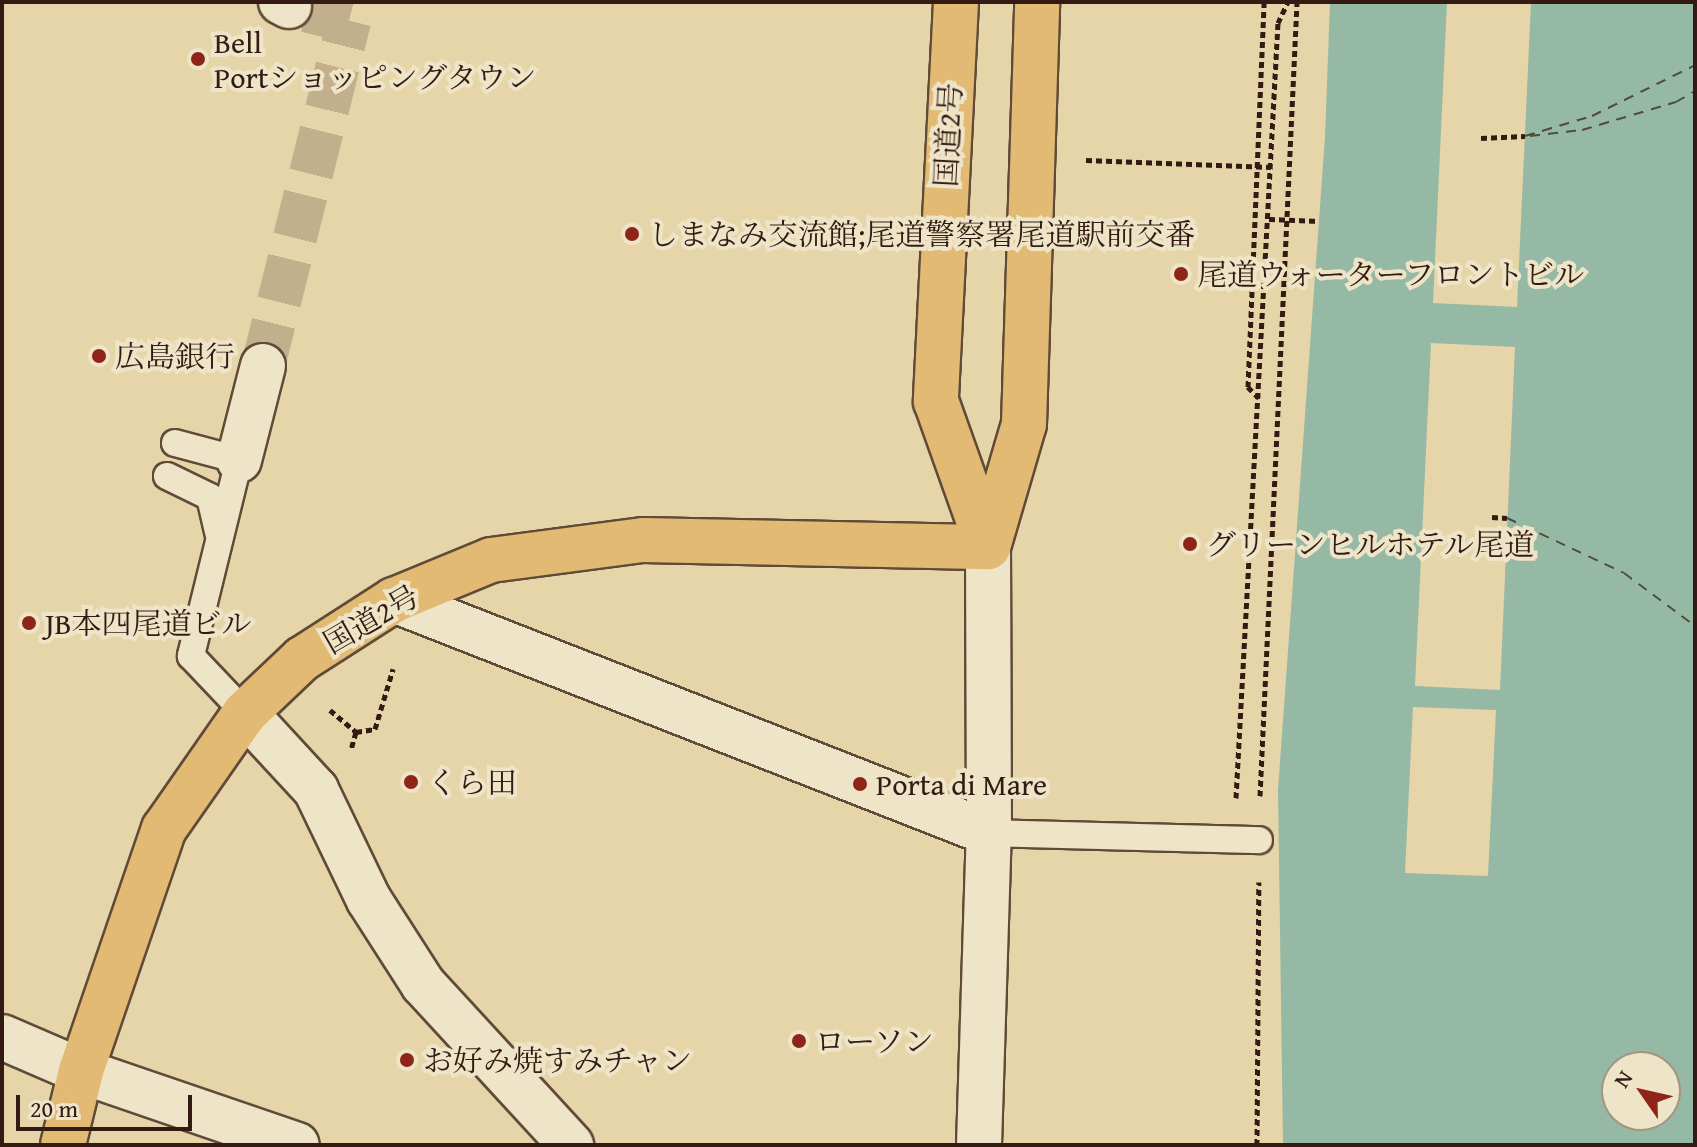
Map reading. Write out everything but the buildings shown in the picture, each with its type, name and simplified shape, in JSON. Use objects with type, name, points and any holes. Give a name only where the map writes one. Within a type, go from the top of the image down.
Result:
[{"type":"highway","name":"国道2号","points":[[63,1145],[81,1071],[164,829],[245,713],[302,659],[394,600],[491,560],[643,540],[988,547],[936,401],[956,2]]},
{"type":"highway","points":[[988,547],[1024,424],[1037,2]]},
{"type":"street","points":[[239,460],[263,366]]},
{"type":"street","points":[[979,1145],[989,833],[988,547]]},
{"type":"street","points":[[394,600],[989,833]]},
{"type":"street","points":[[245,713],[316,790],[369,900],[423,984],[571,1145]]},
{"type":"street","points":[[9,1044],[297,1145]]},
{"type":"lane","points":[[175,443],[239,460],[191,656],[245,713]]},
{"type":"lane","points":[[167,476],[210,497],[220,541]]},
{"type":"lane","points":[[989,833],[1247,840]]},
{"type":"path","points":[[1259,398],[1248,387],[1264,2]]},
{"type":"path","points":[[1257,1145],[1247,840],[1259,398],[1278,23],[1288,2]]},
{"type":"path","points":[[1247,840],[1297,2]]},
{"type":"path","points":[[1481,138],[1525,136]]},
{"type":"path","points":[[1077,160],[1271,167]]},
{"type":"path","points":[[1269,219],[1319,221]]},
{"type":"path","points":[[1492,517],[1507,518]]},
{"type":"path","points":[[356,732],[375,729],[393,669]]},
{"type":"shaded area","points":[[1330,2],[1695,2],[1695,1145],[1283,1145],[1278,790],[1325,137]]},
{"type":"pier","points":[[1447,2],[1531,2],[1517,307],[1433,303]]},
{"type":"pier","points":[[1431,343],[1515,347],[1500,690],[1415,686]]},
{"type":"pier","points":[[1413,707],[1496,710],[1488,876],[1405,873]]},
{"type":"ferry route","points":[[1525,136],[1592,116],[1695,65]]},
{"type":"ferry route","points":[[1530,136],[1582,130],[1676,102],[1695,91]]},
{"type":"ferry route","points":[[1507,518],[1624,573],[1695,626]]},
{"type":"tunnel","points":[[263,366],[349,21],[289,6]]},
{"type":"place","name":"Bell Portショッピングタウン","points":[[198,59]]},
{"type":"place","name":"しまなみ交流館;尾道警察署尾道駅前交番","points":[[632,234]]},
{"type":"place","name":"尾道ウォーターフロントビル","points":[[1181,274]]},
{"type":"place","name":"広島銀行","points":[[99,356]]},
{"type":"place","name":"グリーンヒルホテル尾道","points":[[1190,544]]},
{"type":"place","name":"JB本四尾道ビル","points":[[29,623]]},
{"type":"place","name":"くら田","points":[[411,782]]},
{"type":"place","name":"Porta di Mare","points":[[860,784]]},
{"type":"place","name":"ローソン","points":[[799,1041]]},
{"type":"place","name":"お好み焼すみチャン","points":[[407,1060]]}]
